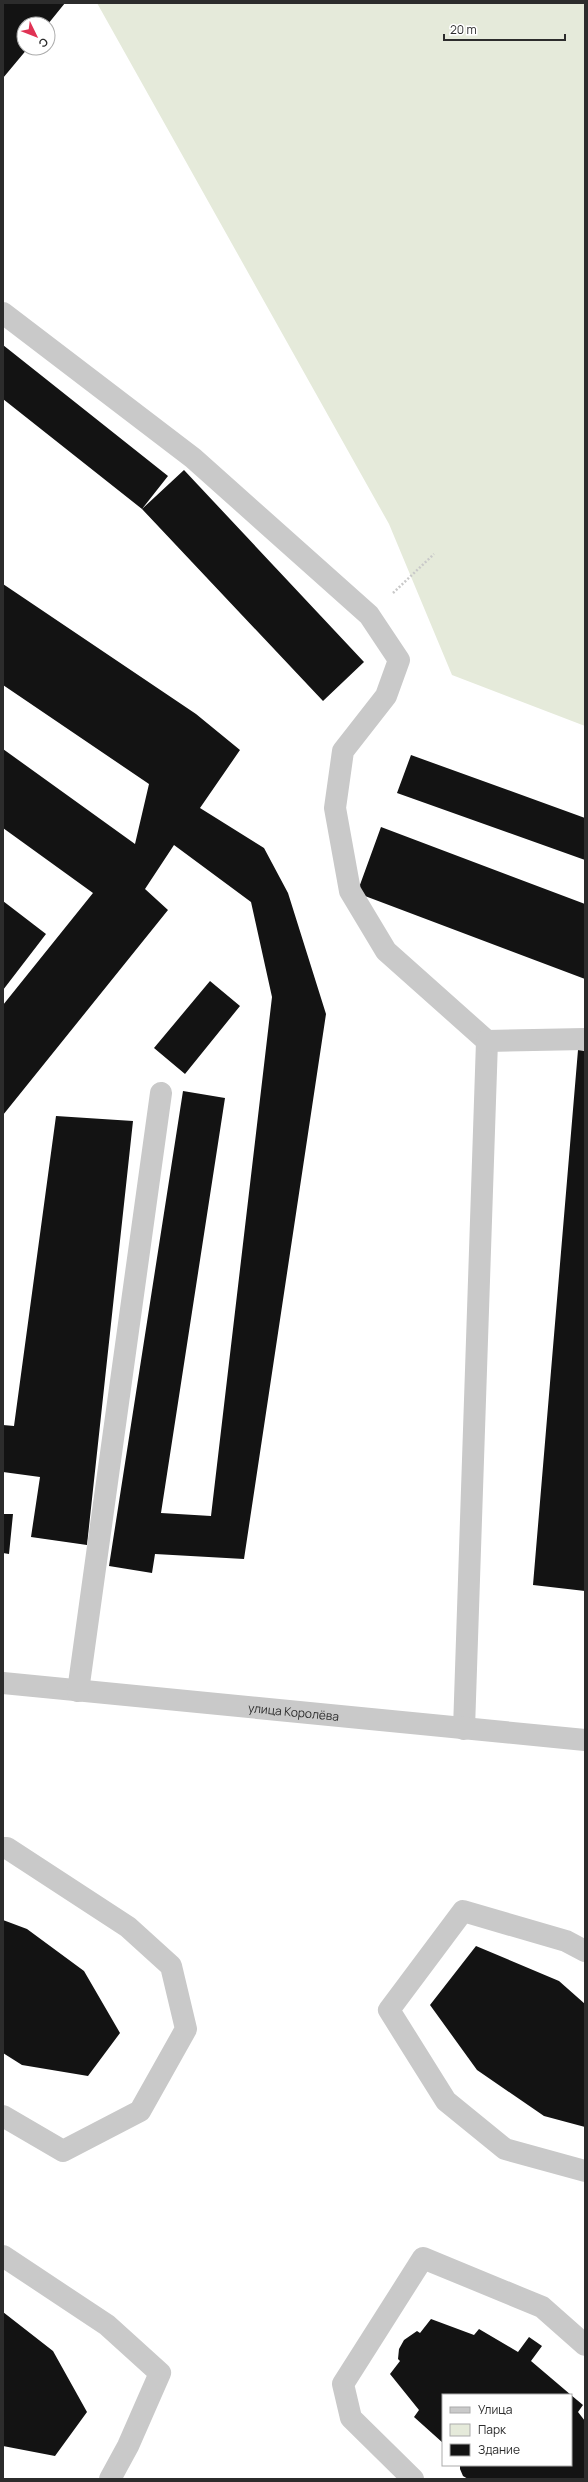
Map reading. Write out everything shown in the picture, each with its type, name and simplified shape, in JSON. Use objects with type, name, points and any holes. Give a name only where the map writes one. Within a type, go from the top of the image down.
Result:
[{"type":"street","points":[[3,313],[193,458],[369,615],[399,660],[386,696],[343,751],[335,808],[350,892],[386,951],[488,1041],[585,1039]]},
{"type":"street","points":[[464,1728],[488,1041]]},
{"type":"street","points":[[78,1691],[160,1093]]},
{"type":"street","name":"улица Королёва","points":[[3,1683],[585,1740]]},
{"type":"street","points":[[3,1848],[7,1848],[128,1927],[171,1966],[186,2028],[140,2111],[62,2151],[3,2116]]},
{"type":"street","points":[[585,1952],[566,1941],[463,1911],[389,2010],[446,2100],[505,2150],[585,2171]]},
{"type":"street","points":[[3,2256],[106,2325],[160,2373],[128,2446],[110,2479]]},
{"type":"street","points":[[413,2479],[351,2418],[343,2384],[423,2258],[542,2307],[585,2345]]},
{"type":"path","points":[[369,615],[434,554]]},
{"type":"green space","points":[[97,3],[585,3],[585,726],[452,675],[389,524]]},
{"type":"building","points":[[3,3],[65,3],[54,16],[16,16],[16,56],[21,56],[3,78]]},
{"type":"building","points":[[3,345],[168,476],[142,509],[3,399]]},
{"type":"building","points":[[184,470],[364,662],[323,701],[142,509]]},
{"type":"building","points":[[3,584],[196,714],[240,750],[200,808],[264,848],[288,893],[326,1014],[244,1559],[155,1554],[152,1573],[109,1566],[183,1091],[225,1098],[161,1513],[211,1516],[272,997],[251,902],[174,845],[145,889],[168,910],[3,1115],[3,1005],[93,893],[3,828],[3,749],[135,844],[149,784],[3,685]]},
{"type":"building","points":[[411,755],[585,818],[585,860],[397,793]]},
{"type":"building","points":[[381,827],[585,904],[585,979],[357,893]]},
{"type":"building","points":[[3,901],[46,934],[3,990]]},
{"type":"building","points":[[210,981],[240,1006],[185,1074],[154,1048]]},
{"type":"building","points":[[578,1050],[585,1051],[585,1591],[533,1585]]},
{"type":"building","points":[[56,1116],[133,1121],[87,1545],[31,1537],[40,1477],[3,1472],[3,1425],[14,1426]]},
{"type":"building","points":[[3,1514],[13,1514],[9,1554],[3,1553]]},
{"type":"building","points":[[3,1920],[27,1929],[84,1971],[120,2033],[88,2076],[22,2065],[3,2053]]},
{"type":"building","points":[[476,1946],[559,1981],[585,2004],[585,2127],[544,2116],[477,2070],[430,2005]]},
{"type":"building","points":[[3,2312],[53,2351],[87,2412],[55,2456],[3,2446]]},
{"type":"building","points":[[431,2319],[474,2335],[479,2329],[518,2352],[529,2337],[542,2346],[531,2361],[570,2394],[442,2394],[442,2442],[414,2417],[419,2410],[390,2374],[400,2361],[398,2359],[399,2349],[404,2340],[417,2331],[420,2333]]},
{"type":"building","points":[[572,2396],[583,2405],[578,2412],[585,2421],[585,2479],[468,2479],[463,2476],[460,2466],[572,2466]]}]
